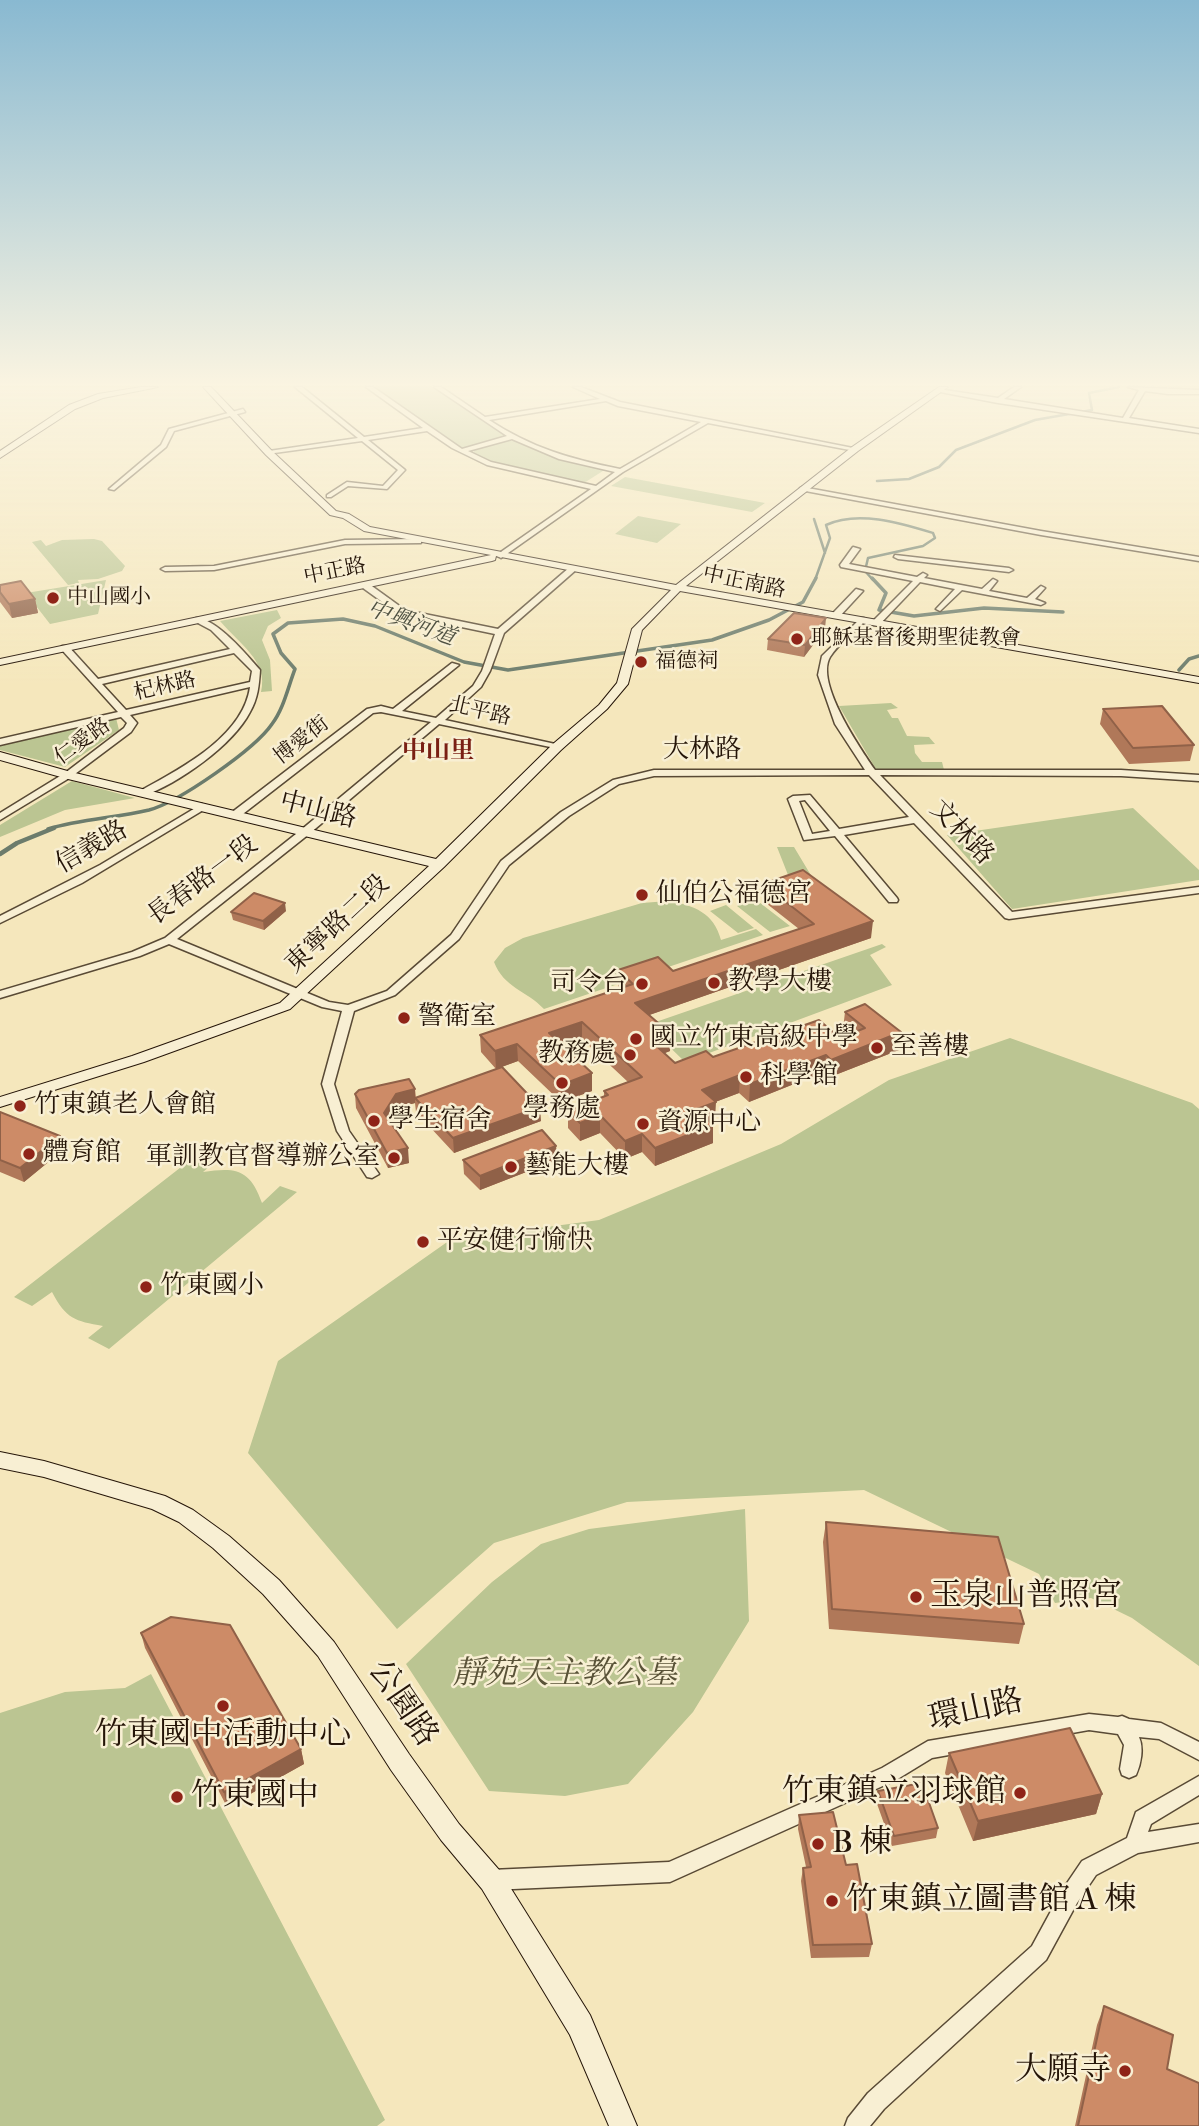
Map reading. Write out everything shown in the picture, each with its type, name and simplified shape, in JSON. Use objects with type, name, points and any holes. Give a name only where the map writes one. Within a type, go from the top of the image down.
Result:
[{"type":"street","points":[[112,489],[115,486]]},
{"type":"street","points":[[304,486],[333,513],[346,516],[367,529],[501,556],[599,486]]},
{"type":"street","points":[[319,486],[345,511],[346,516]]},
{"type":"street","points":[[329,496],[344,486]]},
{"type":"street","points":[[368,486],[387,486]]},
{"type":"street","points":[[588,486],[596,488]]},
{"type":"street","points":[[678,588],[806,486]]},
{"type":"street","points":[[802,489],[1199,559]]},
{"type":"street","points":[[165,569],[214,568],[345,542],[418,541]]},
{"type":"street","points":[[856,549],[844,565],[921,577],[938,583],[1041,603]]},
{"type":"street","name":"中正路","points":[[0,662],[199,620],[215,622],[501,556],[678,588]]},
{"type":"street","points":[[898,557],[1009,570]]},
{"type":"street","points":[[366,586],[402,612],[500,632],[573,569]]},
{"type":"street","points":[[938,583],[945,575]]},
{"type":"street","points":[[876,623],[921,577]]},
{"type":"street","points":[[984,592],[993,580]]},
{"type":"street","points":[[940,609],[961,587]]},
{"type":"street","name":"中正南路","points":[[678,588],[700,595],[789,609],[1199,686]]},
{"type":"street","name":"東寧路二段","points":[[0,1102],[138,1059],[285,1006],[439,864],[556,747],[603,707],[622,684],[637,629],[678,588]]},
{"type":"street","points":[[1030,600],[1041,588]]},
{"type":"street","points":[[836,615],[859,591]]},
{"type":"street","points":[[996,603],[1003,595]]},
{"type":"street","name":"中正南路","points":[[789,609],[836,615],[859,622],[1199,680]]},
{"type":"street","points":[[0,756],[143,793],[185,771],[241,724],[256,683],[256,670],[215,622]]},
{"type":"street","name":"文林路","points":[[859,622],[825,658],[822,675],[841,724],[873,774],[1009,916],[1199,890]]},
{"type":"street","name":"長春路一段","points":[[0,995],[136,954],[169,940],[305,832],[477,687],[488,667],[500,632]]},
{"type":"street","name":"仁愛路","points":[[0,817],[68,775],[128,730],[132,723],[65,648]]},
{"type":"street","points":[[97,682],[237,650]]},
{"type":"street","points":[[396,711],[455,665]]},
{"type":"street","name":"杞林路","points":[[0,742],[256,683]]},
{"type":"street","name":"博愛街","points":[[235,815],[370,711],[396,711]]},
{"type":"street","name":"北平路","points":[[396,711],[556,747]]},
{"type":"street","name":"大林路","points":[[349,1009],[391,993],[455,937],[505,863],[565,814],[616,782],[654,773],[1121,773],[1199,778]]},
{"type":"street","name":"中山路","points":[[143,793],[439,864]]},
{"type":"street","points":[[892,900],[838,833],[807,797],[793,799],[808,838],[838,833],[917,819]]},
{"type":"street","name":"信義路","points":[[0,920],[50,898],[148,842],[202,807]]},
{"type":"street","points":[[169,940],[298,995],[326,1005],[349,1009],[328,1084],[344,1131],[372,1174]]},
{"type":"street","name":"公園路","points":[[0,1460],[44,1469],[158,1502],[186,1516],[221,1542],[271,1587],[326,1650],[450,1832],[491,1880],[580,2025],[623,2126]]},
{"type":"street","name":"環山路","points":[[491,1880],[670,1872],[889,1774],[928,1750],[1089,1721],[1161,1731],[1199,1751]]},
{"type":"street","points":[[1122,1724],[1133,1744],[1129,1769]]},
{"type":"street","points":[[1135,1844],[1143,1818],[1199,1786]]},
{"type":"street","points":[[856,2126],[876,2101],[1039,1953],[1070,1896],[1089,1868],[1135,1844],[1199,1833]]},
{"type":"green space","points":[[612,486],[675,486],[765,503],[752,512]]},
{"type":"green space","points":[[638,516],[681,524],[657,543],[615,534]]},
{"type":"green space","points":[[41,540],[46,546],[62,540],[102,541],[125,566],[122,571],[98,579],[78,580],[79,583],[68,585],[32,542]]},
{"type":"green space","points":[[106,580],[98,614],[50,624],[26,593]]},
{"type":"green space","points":[[277,610],[281,618],[268,626],[262,640],[270,660],[272,691],[261,692],[262,681],[256,662],[220,621]]},
{"type":"green space","points":[[891,703],[898,708],[887,710],[892,718],[898,718],[907,736],[929,737],[935,744],[914,745],[915,753],[922,762],[942,762],[944,770],[877,771],[839,706]]},
{"type":"green space","points":[[116,718],[119,730],[65,767],[0,750],[0,746]]},
{"type":"green space","points":[[72,781],[135,798],[65,810],[0,837],[0,825]]},
{"type":"green space","points":[[1133,808],[1199,870],[1199,880],[1012,909],[947,835]]},
{"type":"green space","points":[[777,847],[794,847],[815,882],[792,885]]},
{"type":"green space","points":[[755,899],[790,926],[770,932],[737,906]]},
{"type":"green space","points":[[668,901],[702,912],[713,923],[721,940],[756,929],[763,935],[544,1009],[509,983],[494,962],[505,948],[523,938],[642,903]]},
{"type":"green space","points":[[726,905],[754,928],[738,933],[710,911]]},
{"type":"green space","points":[[882,944],[886,947],[870,955],[892,985],[685,1062],[647,1025]]},
{"type":"green space","points":[[1010,1038],[1192,1103],[1199,1109],[1199,1666],[1132,1618],[1091,1598],[1055,1603],[1039,1574],[864,1490],[627,1502],[494,1543],[397,1629],[248,1453],[278,1361],[450,1240],[599,1220],[781,1144],[889,1080]]},
{"type":"green space","points":[[203,1150],[222,1156],[203,1172],[224,1170],[240,1173],[252,1183],[262,1203],[280,1186],[297,1192],[109,1349],[88,1338],[103,1326],[72,1317],[62,1308],[52,1292],[32,1306],[14,1297]]},
{"type":"green space","name":"靜苑天主教公墓","points":[[745,1509],[749,1621],[693,1712],[628,1784],[565,1796],[489,1791],[406,1664],[492,1582],[541,1544],[589,1529]]},
{"type":"green space","points":[[151,1674],[385,2120],[377,2126],[0,2126],[0,1713],[65,1692],[125,1688]]},
{"type":"building","points":[[21,581],[35,599],[9,604],[0,592],[0,585]]},
{"type":"building","points":[[794,613],[826,618],[805,645],[768,639]]},
{"type":"building","points":[[1162,706],[1194,745],[1133,748],[1103,709]]},
{"type":"building","points":[[803,870],[873,921],[635,1003],[671,1034],[651,1041],[675,1063],[706,1051],[713,1057],[819,1020],[840,1038],[865,1028],[845,1012],[865,1004],[901,1032],[831,1060],[826,1055],[750,1084],[740,1075],[702,1090],[716,1102],[697,1109],[713,1125],[655,1148],[642,1134],[625,1141],[600,1115],[580,1123],[568,1110],[608,1095],[604,1091],[642,1077],[582,1022],[549,1033],[592,1073],[561,1085],[517,1044],[495,1051],[480,1035],[633,984],[618,970],[658,957],[673,971],[814,924],[763,884]]},
{"type":"building","points":[[254,893],[285,903],[263,921],[231,912]]},
{"type":"building","points":[[502,1067],[540,1107],[453,1138],[415,1098]]},
{"type":"building","points":[[409,1079],[415,1089],[396,1094],[384,1113],[408,1148],[387,1153],[355,1094],[359,1090]]},
{"type":"building","points":[[0,1112],[60,1136],[20,1168],[0,1160]]},
{"type":"building","points":[[542,1130],[556,1146],[480,1176],[463,1160]]},
{"type":"building","name":"玉泉山普照宮","points":[[826,1522],[998,1537],[1024,1624],[832,1609]]},
{"type":"building","name":"竹東國中活動中心","points":[[171,1617],[230,1625],[301,1749],[224,1792],[141,1633]]},
{"type":"building","name":"竹東鎮立羽球館","points":[[1070,1728],[1102,1794],[978,1821],[949,1753]]},
{"type":"building","points":[[922,1783],[938,1828],[894,1836],[878,1791]]},
{"type":"building","points":[[833,1812],[846,1865],[857,1864],[872,1944],[813,1945],[803,1868],[811,1867],[799,1815]]},
{"type":"building","name":"大願寺","points":[[1104,2006],[1173,2035],[1167,2069],[1199,2083],[1199,2126],[1078,2126]]},
{"type":"waterway","points":[[825,552],[830,538],[826,525],[838,521],[865,518],[893,522],[933,533],[935,538],[923,546],[868,558],[865,571],[873,580]]},
{"type":"waterway","points":[[814,519],[825,552]]},
{"type":"waterway","name":"中興河道","points":[[815,580],[825,552]]},
{"type":"waterway","points":[[872,578],[886,593],[879,610],[914,616],[984,608],[1063,612]]},
{"type":"waterway","name":"中興河道","points":[[48,829],[137,813],[162,805],[197,786],[250,747],[276,718],[295,669],[281,653],[273,634],[288,623],[343,619],[375,626],[464,662],[508,670],[712,640],[769,620],[803,602],[815,580]]},
{"type":"waterway","points":[[1179,670],[1189,659],[1199,656]]},
{"type":"waterway","name":"中興河道","points":[[0,854],[17,843],[54,828]]},
{"type":"place","name":"中山國小","points":[[53,598]]},
{"type":"place","name":"耶穌基督後期聖徒教會","points":[[797,639]]},
{"type":"place","name":"福德祠","points":[[641,662]]},
{"type":"place","name":"仙伯公福德宮","points":[[642,895]]},
{"type":"place","name":"教學大樓","points":[[714,983]]},
{"type":"place","name":"司令台","points":[[642,984]]},
{"type":"place","name":"警衛室","points":[[404,1018]]},
{"type":"place","name":"國立竹東高級中學","points":[[636,1039]]},
{"type":"place","name":"至善樓","points":[[877,1048]]},
{"type":"place","name":"教務處","points":[[630,1055]]},
{"type":"place","name":"科學館","points":[[746,1077]]},
{"type":"place","name":"學務處","points":[[562,1083]]},
{"type":"place","name":"竹東鎮老人會館","points":[[20,1106]]},
{"type":"place","name":"學生宿舍","points":[[374,1121]]},
{"type":"place","name":"資源中心","points":[[643,1124]]},
{"type":"place","name":"體育館","points":[[29,1154]]},
{"type":"place","name":"軍訓教官督導辦公室","points":[[394,1158]]},
{"type":"place","name":"藝能大樓","points":[[511,1167]]},
{"type":"place","name":"平安健行愉快","points":[[423,1242]]},
{"type":"place","name":"竹東國小","points":[[146,1287]]},
{"type":"place","name":"玉泉山普照宮","points":[[916,1597]]},
{"type":"place","name":"竹東國中活動中心","points":[[223,1706]]},
{"type":"place","name":"竹東鎮立羽球館","points":[[1020,1793]]},
{"type":"place","name":"竹東國中","points":[[177,1797]]},
{"type":"place","name":"B 棟","points":[[818,1844]]},
{"type":"place","name":"竹東鎮立圖書館 A 棟","points":[[832,1901]]},
{"type":"place","name":"大願寺","points":[[1125,2071]]},
{"type":"district","name":"中山里","points":[[438,752]]}]
